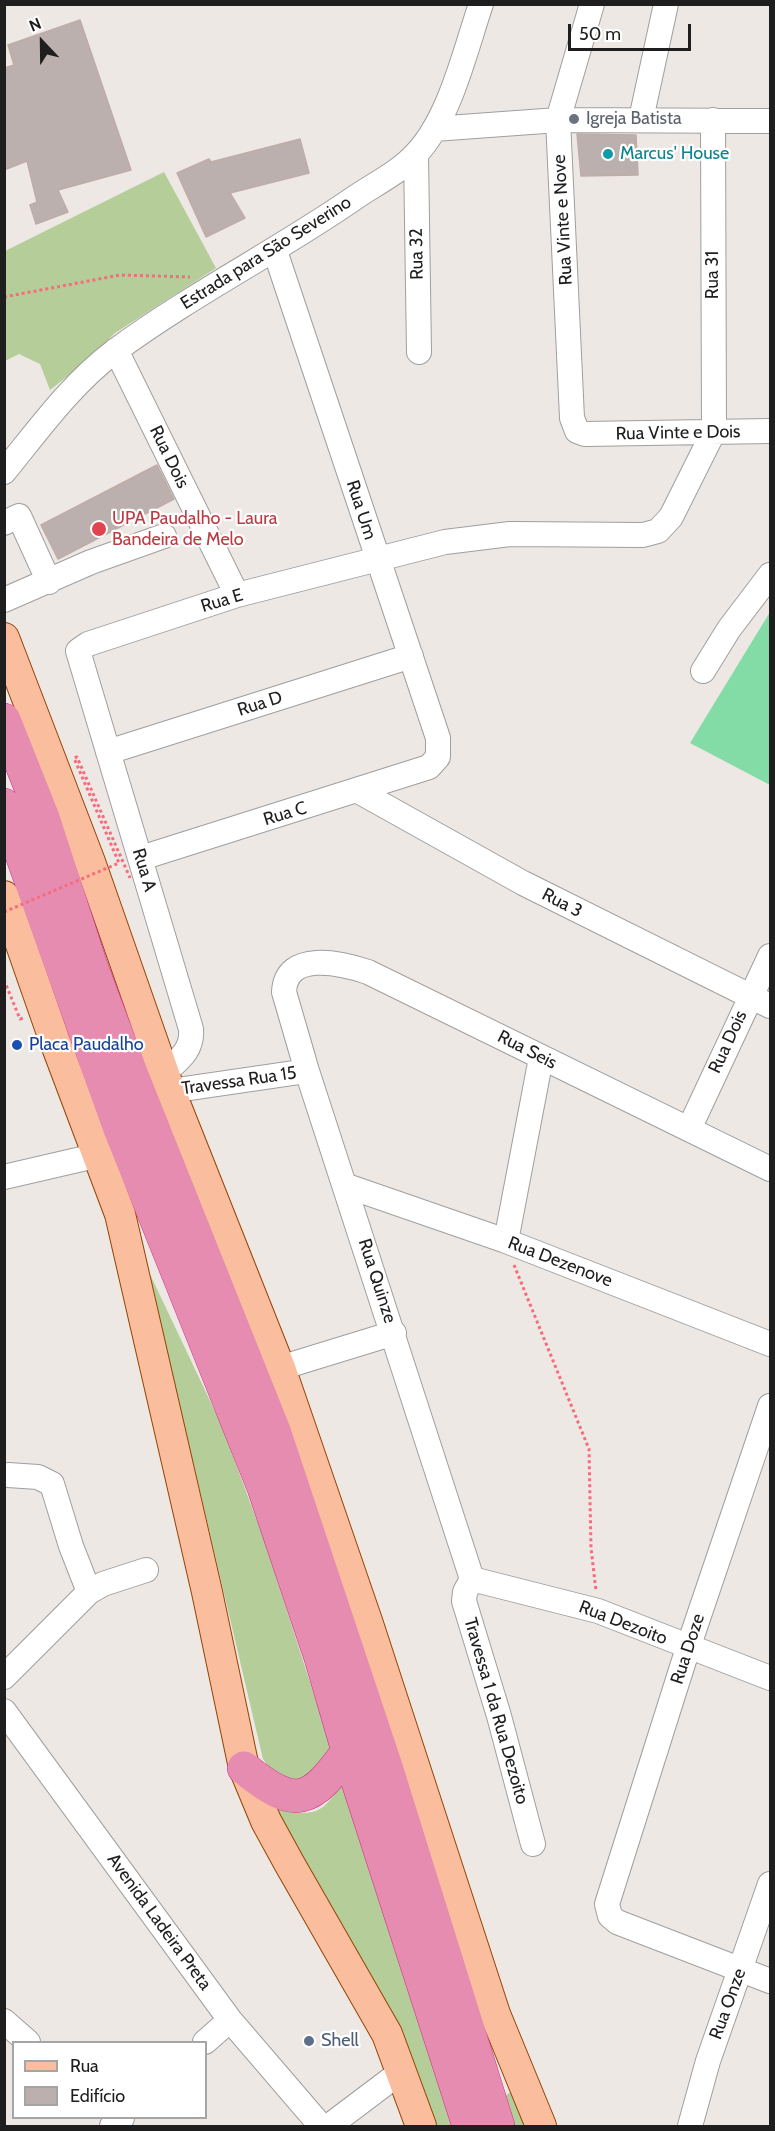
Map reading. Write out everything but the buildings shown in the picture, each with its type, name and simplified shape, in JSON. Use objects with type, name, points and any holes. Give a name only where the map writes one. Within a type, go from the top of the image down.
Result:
[{"type":"highway","points":[[4,720],[43,818],[92,966],[129,1068],[274,1431],[386,1767],[498,2127]]},
{"type":"highway","points":[[4,805],[119,1126],[264,1488],[321,1658],[348,1751],[469,2127]]},
{"type":"highway","points":[[244,1768],[270,1789],[297,1795],[321,1787],[348,1751]]},
{"type":"main road","points":[[4,638],[86,851],[167,1083],[280,1368],[368,1624],[495,2014],[542,2127]]},
{"type":"main road","points":[[4,896],[54,1039],[120,1214],[136,1274],[244,1768],[266,1821],[387,2034],[421,2127]]},
{"type":"street","name":"Estrada para São Severino","points":[[4,472],[68,393],[116,350],[275,251],[416,155],[434,129],[455,82],[481,4]]},
{"type":"street","name":"Rua Vinte e Nove","points":[[585,434],[577,431],[572,418],[558,120],[592,4]]},
{"type":"street","points":[[641,119],[666,4]]},
{"type":"street","points":[[434,129],[558,120],[771,121]]},
{"type":"street","name":"Rua 31","points":[[712,120],[714,431]]},
{"type":"street","name":"Rua 32","points":[[416,155],[419,352]]},
{"type":"street","name":"Rua Um","points":[[275,251],[440,745],[438,757],[429,767]]},
{"type":"street","name":"Rua Dois","points":[[116,350],[237,595]]},
{"type":"street","name":"Rua E","points":[[78,658],[78,651],[88,644],[237,595],[478,536],[550,533],[643,535],[658,531],[671,517],[714,431]]},
{"type":"street","name":"Rua Vinte e Dois","points":[[585,434],[771,431]]},
{"type":"street","points":[[4,523],[19,516],[49,582]]},
{"type":"street","points":[[4,600],[92,562],[164,536]]},
{"type":"street","points":[[703,671],[729,629],[771,575]]},
{"type":"street","name":"Rua D","points":[[108,752],[411,656]]},
{"type":"street","name":"Rua A","points":[[78,658],[108,752],[135,868],[180,986],[192,1037],[188,1051],[167,1083]]},
{"type":"street","name":"Rua C","points":[[135,868],[429,767]]},
{"type":"street","name":"Rua 3","points":[[358,791],[523,884],[760,1001]]},
{"type":"street","name":"Rua Dois","points":[[688,1129],[760,1001],[771,956]]},
{"type":"street","name":"Rua Seis","points":[[285,982],[289,973],[298,967],[314,963],[350,965],[398,984],[541,1058],[771,1169]]},
{"type":"street","name":"Rua Quinze","points":[[285,982],[284,993],[307,1071],[347,1186],[472,1579]]},
{"type":"street","points":[[507,1241],[541,1058]]},
{"type":"street","name":"Travessa Rua 15","points":[[167,1083],[307,1071]]},
{"type":"street","points":[[4,1178],[99,1155]]},
{"type":"street","name":"Rua Dezenove","points":[[347,1186],[507,1241],[771,1344]]},
{"type":"street","points":[[280,1368],[394,1334]]},
{"type":"street","name":"Rua Doze","points":[[741,1970],[617,1922],[608,1912],[609,1893],[688,1648],[771,1406]]},
{"type":"street","points":[[8,1475],[38,1477],[52,1484],[88,1592]]},
{"type":"street","points":[[4,1677],[88,1592],[103,1584],[146,1570]]},
{"type":"street","name":"Rua Dezoito","points":[[472,1579],[598,1611],[688,1648],[771,1678]]},
{"type":"street","name":"Travessa 1 da Rua Dezoito","points":[[472,1579],[464,1601],[497,1708],[533,1844]]},
{"type":"street","name":"Avenida Ladeira Preta","points":[[4,1711],[230,2020],[321,2127]]},
{"type":"street","name":"Rua Onze","points":[[690,2127],[708,2061],[771,1884]]},
{"type":"street","points":[[741,1970],[771,1981]]},
{"type":"street","points":[[207,2041],[230,2020]]},
{"type":"street","points":[[4,2021],[26,2041]]},
{"type":"street","points":[[329,2127],[402,2071]]},
{"type":"path","points":[[4,297],[120,275],[231,277]]},
{"type":"path","points":[[4,912],[119,863],[74,758],[77,757],[135,868]]},
{"type":"path","points":[[507,1241],[589,1449],[591,1548],[598,1611]]},
{"type":"green space","points":[[164,172],[216,268],[115,333],[84,363],[50,390],[40,364],[19,354],[5,361],[5,251]]},
{"type":"green space","points":[[770,612],[770,785],[690,743]]},
{"type":"green space","points":[[148,1270],[221,1424],[263,1537],[331,1747],[316,1778],[278,1780],[263,1759]]},
{"type":"green space","points":[[343,1778],[452,2126],[434,2126],[383,1996],[275,1807],[300,1813],[317,1811],[330,1799]]},
{"type":"green space","points":[[513,2090],[530,2126],[513,2126],[504,2097]]},
{"type":"place","name":"Igreja Batista","points":[[574,119]]},
{"type":"place","name":"Marcus' House","points":[[608,154]]},
{"type":"place","name":"UPA Paudalho - Laura Bandeira de Melo","points":[[99,529]]},
{"type":"place","name":"Placa Paudalho","points":[[17,1045]]},
{"type":"place","name":"Shell","points":[[309,2041]]}]
